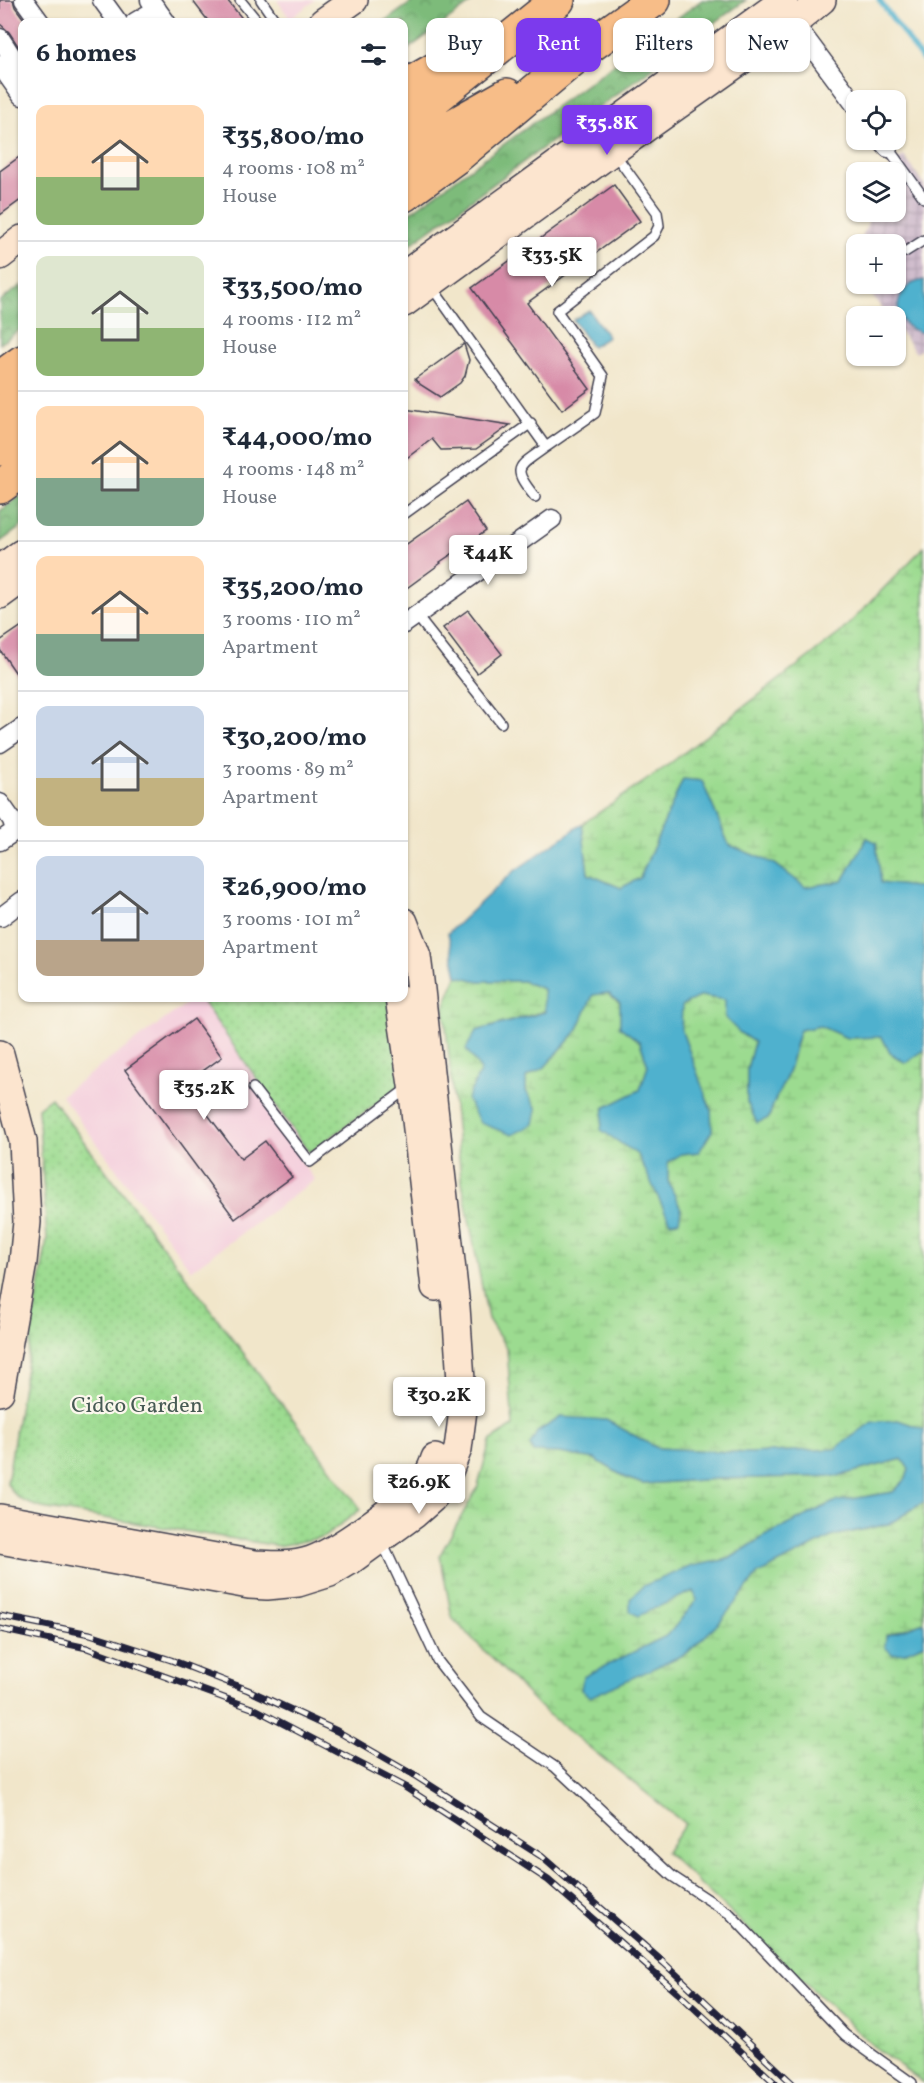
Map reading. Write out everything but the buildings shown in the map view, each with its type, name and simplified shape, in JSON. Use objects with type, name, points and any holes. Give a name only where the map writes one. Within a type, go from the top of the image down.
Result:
[{"type":"highway","points":[[601,38],[654,0]]},
{"type":"highway","points":[[408,85],[554,2]]},
{"type":"highway","points":[[408,120],[554,2]]},
{"type":"highway","points":[[408,156],[438,134],[546,72]]},
{"type":"highway","points":[[408,192],[455,158],[558,72]]},
{"type":"highway","points":[[0,378],[18,365]]},
{"type":"highway","points":[[0,413],[18,400]]},
{"type":"highway","points":[[0,449],[18,436]]},
{"type":"highway","points":[[0,487],[18,474]]},
{"type":"street","points":[[24,0],[37,18]]},
{"type":"street","points":[[102,0],[115,18]]},
{"type":"street","points":[[329,18],[354,0]]},
{"type":"street","points":[[822,0],[789,12],[846,92]]},
{"type":"street","points":[[143,18],[158,10]]},
{"type":"street","points":[[0,38],[18,66]]},
{"type":"street","points":[[416,275],[613,151],[726,57]]},
{"type":"street","points":[[408,294],[416,275],[726,57]]},
{"type":"street","points":[[0,64],[18,90]]},
{"type":"street","points":[[0,256],[18,242]]},
{"type":"street","points":[[410,620],[552,519]]},
{"type":"street","points":[[0,569],[18,556]]},
{"type":"street","points":[[0,595],[18,582]]},
{"type":"street","points":[[0,743],[18,731]]},
{"type":"street","points":[[0,803],[14,827],[12,833],[0,841]]},
{"type":"street","points":[[1,917],[18,904]]},
{"type":"street","points":[[0,1518],[271,1565],[297,1563],[323,1554],[416,1514],[444,1484],[458,1449],[463,1410],[456,1307],[422,1081],[417,956],[408,932]]},
{"type":"street","points":[[400,1002],[422,1081]]},
{"type":"street","points":[[0,1054],[23,1141],[27,1222],[23,1262],[0,1392]]},
{"type":"street","points":[[0,1540],[249,1585],[267,1586],[314,1579],[350,1561],[378,1529]]},
{"type":"lane","points":[[240,0],[255,18]]},
{"type":"lane","points":[[261,0],[273,18]]},
{"type":"lane","points":[[889,150],[924,198]]},
{"type":"lane","points":[[536,497],[520,478],[521,466],[595,413],[603,376],[557,311],[654,236],[658,226],[657,212],[613,151]]},
{"type":"lane","points":[[906,251],[924,240]]},
{"type":"lane","points":[[416,275],[531,423],[546,447]]},
{"type":"lane","points":[[408,511],[531,423]]},
{"type":"lane","points":[[410,620],[501,723]]},
{"type":"lane","points":[[253,1088],[310,1162],[422,1081]]},
{"type":"lane","points":[[378,1529],[437,1660],[481,1717],[555,1767],[672,1876],[730,1914],[845,2035],[912,2083]]},
{"type":"shaded area","points":[[277,0],[315,0],[291,18]]},
{"type":"shaded area","points":[[904,156],[924,184],[924,347],[916,353],[906,340],[906,306],[880,306],[871,294],[906,294],[906,234],[863,234],[868,222],[906,222],[906,162],[894,162]]},
{"type":"shaded area","points":[[189,1002],[203,1002],[309,1153],[300,1160],[315,1180],[191,1270],[61,1095]]},
{"type":"green space","points":[[415,0],[475,0],[450,18],[426,18],[426,36],[408,49],[408,18],[390,18]]},
{"type":"green space","points":[[702,0],[746,0],[714,23],[714,18],[677,18]]},
{"type":"green space","points":[[613,65],[613,72],[647,72],[408,246],[408,214]]},
{"type":"green space","points":[[18,288],[18,331],[0,344],[0,301]]},
{"type":"green space","points":[[18,498],[18,529],[0,542],[0,511]]},
{"type":"green space","points":[[924,547],[924,888],[880,883],[876,843],[867,838],[843,881],[805,887],[775,864],[729,845],[702,781],[683,779],[640,878],[621,888],[588,874],[582,824],[664,768],[840,633]]},
{"type":"green space","points":[[457,976],[479,981],[523,981],[543,989],[545,1011],[476,1031],[537,1109],[526,1091],[526,1077],[544,1068],[577,1031],[592,994],[608,993],[620,1003],[620,1027],[640,1042],[648,1066],[640,1090],[604,1108],[602,1130],[638,1155],[671,1222],[681,1209],[668,1181],[668,1162],[681,1154],[699,1152],[711,1110],[681,1029],[681,1005],[701,996],[725,1000],[740,1033],[754,1042],[747,1069],[747,1102],[769,1118],[789,1070],[800,1030],[820,1026],[847,1038],[882,1037],[890,1053],[906,1063],[924,1050],[924,1429],[898,1420],[850,1439],[835,1449],[749,1453],[657,1448],[606,1420],[533,1452],[559,1453],[595,1459],[626,1478],[643,1484],[716,1479],[838,1476],[903,1459],[909,1469],[906,1479],[893,1492],[834,1502],[765,1536],[729,1559],[692,1566],[697,1600],[668,1635],[584,1677],[581,1689],[740,1597],[758,1574],[833,1536],[889,1524],[924,1502],[924,1622],[886,1635],[904,1653],[924,1644],[924,2083],[873,2046],[666,1852],[685,1824],[544,1711],[452,1618],[440,1555],[478,1486],[490,1441],[513,1426],[507,1349],[488,1319],[461,1177],[444,1007]]},
{"type":"green space","points":[[203,1002],[390,1002],[401,1086],[309,1153]]},
{"type":"green space","name":"Cidco Garden","points":[[51,1098],[361,1509],[324,1537],[279,1546],[42,1508],[22,1500],[10,1489],[7,1483],[47,1239],[38,1108]]},
{"type":"water","points":[[924,280],[924,333],[906,324],[906,306],[898,306],[902,294],[906,294],[906,289]]},
{"type":"water","points":[[589,310],[608,337],[592,347],[573,320]]},
{"type":"water","points":[[683,779],[702,781],[729,845],[775,864],[805,887],[843,881],[867,838],[876,842],[881,883],[924,888],[924,1050],[906,1063],[890,1053],[882,1037],[847,1038],[820,1026],[800,1030],[789,1070],[769,1118],[757,1123],[747,1102],[747,1069],[754,1042],[740,1033],[725,1018],[725,1000],[701,996],[682,1005],[681,1029],[711,1110],[712,1131],[699,1152],[681,1154],[668,1162],[668,1181],[681,1209],[679,1221],[670,1222],[638,1155],[601,1130],[604,1108],[640,1090],[648,1066],[640,1042],[620,1027],[620,1002],[608,993],[593,995],[577,1031],[544,1068],[526,1077],[526,1091],[537,1109],[534,1124],[512,1135],[480,1123],[467,1099],[481,1070],[466,1049],[476,1031],[545,1012],[543,989],[523,981],[479,981],[457,976],[448,933],[513,872],[582,824],[588,874],[621,888],[640,878]]},
{"type":"water","points":[[561,1417],[606,1420],[657,1448],[749,1453],[835,1449],[872,1422],[898,1420],[924,1429],[924,1502],[889,1524],[833,1536],[758,1574],[720,1622],[687,1653],[590,1697],[581,1690],[583,1677],[668,1635],[697,1600],[693,1591],[638,1616],[630,1611],[630,1599],[643,1586],[692,1566],[729,1559],[765,1536],[834,1502],[893,1492],[906,1479],[909,1469],[902,1459],[838,1476],[716,1479],[643,1484],[626,1478],[595,1459],[559,1453],[533,1452],[530,1445],[537,1432]]},
{"type":"water","points":[[924,1622],[924,1644],[904,1653],[892,1654],[885,1647],[886,1636]]},
{"type":"waterway","points":[[879,0],[924,62]]},
{"type":"railway","points":[[0,1616],[90,1634],[171,1660],[248,1690],[337,1731],[417,1777],[541,1856],[664,1963],[792,2083]]},
{"type":"railway","points":[[0,1629],[87,1648],[257,1710],[405,1787],[548,1880],[678,1993],[775,2083]]}]
